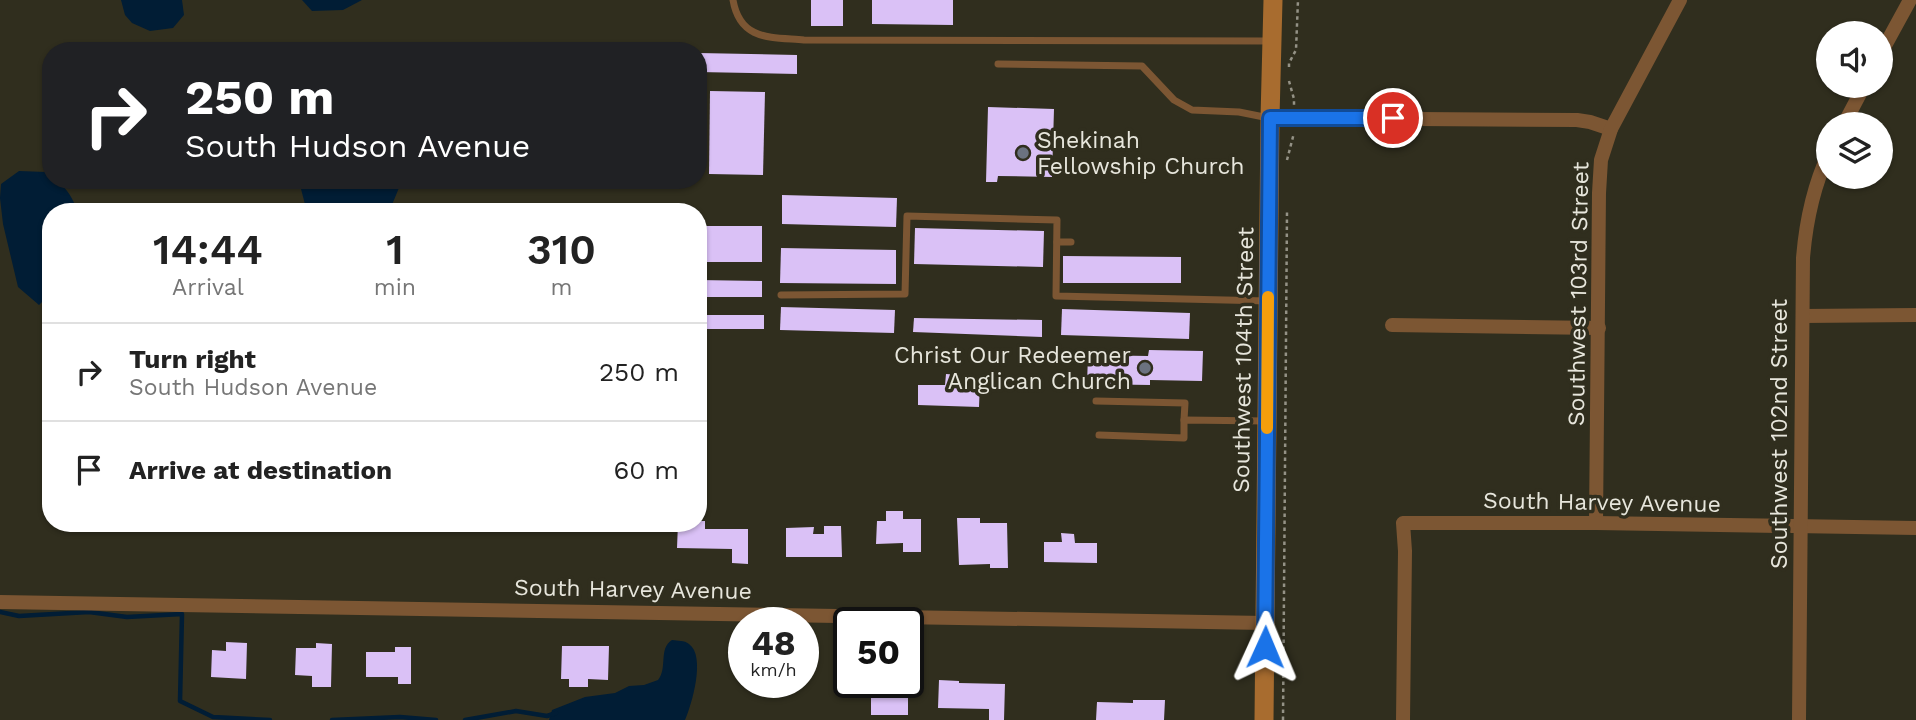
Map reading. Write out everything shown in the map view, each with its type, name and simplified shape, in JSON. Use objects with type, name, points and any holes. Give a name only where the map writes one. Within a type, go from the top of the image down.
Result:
[{"type":"main road","name":"Southwest 104th Street","points":[[1264,720],[1273,0]]},
{"type":"street","name":"Southwest 103rd Street","points":[[1596,523],[1600,171],[1605,143],[1611,129],[1680,0]]},
{"type":"street","points":[[1893,31],[1910,0]]},
{"type":"street","points":[[1270,118],[1577,120],[1611,129]]},
{"type":"street","name":"Southwest 102nd Street","points":[[1799,720],[1803,258],[1805,230],[1816,184]]},
{"type":"street","points":[[1802,316],[1916,314]]},
{"type":"street","points":[[1392,325],[1599,328]]},
{"type":"street","name":"South Harvey Avenue","points":[[1403,720],[1403,523],[1916,528]]},
{"type":"street","name":"South Harvey Avenue","points":[[0,602],[1265,623]]},
{"type":"lane","points":[[733,0],[735,15],[753,33],[804,40],[1272,41]]},
{"type":"lane","points":[[998,64],[1142,66],[1174,100],[1192,110],[1239,112],[1270,118]]},
{"type":"lane","points":[[781,295],[905,294],[907,216],[1057,220],[1056,296],[1268,301]]},
{"type":"lane","points":[[1057,242],[1070,242]]},
{"type":"lane","points":[[1096,401],[1185,403],[1184,439],[1099,435]]},
{"type":"lane","points":[[1184,420],[1267,422]]},
{"type":"path","points":[[1287,161],[1294,118],[1289,63],[1296,50],[1298,0]]},
{"type":"path","points":[[1283,720],[1287,203]]},
{"type":"water","points":[[121,0],[182,0],[184,15],[173,28],[150,31],[132,23],[125,15]]},
{"type":"water","points":[[302,0],[362,0],[343,10],[312,11]]},
{"type":"water","points":[[19,171],[42,172],[42,189],[65,189],[74,203],[42,203],[42,302],[39,305],[18,287],[3,224],[1,184]]},
{"type":"water","points":[[301,189],[399,189],[393,203],[305,203]]},
{"type":"water","points":[[672,640],[689,644],[697,659],[694,692],[685,720],[549,720],[552,710],[585,697],[615,693],[629,686],[658,680],[665,648]]},
{"type":"building","points":[[811,0],[843,0],[843,26],[811,26]]},
{"type":"building","points":[[872,0],[953,0],[953,25],[872,24]]},
{"type":"building","points":[[707,53],[797,55],[797,74],[707,72]]},
{"type":"building","points":[[710,91],[765,92],[763,175],[709,174]]},
{"type":"building","points":[[988,107],[1054,109],[1052,177],[998,176],[997,182],[986,182]]},
{"type":"building","points":[[782,195],[897,198],[896,227],[782,224]]},
{"type":"building","points":[[707,226],[762,226],[762,262],[707,262]]},
{"type":"building","points":[[915,228],[1044,231],[1043,267],[914,264]]},
{"type":"building","points":[[781,248],[896,250],[896,284],[780,283]]},
{"type":"building","points":[[1063,256],[1181,257],[1181,283],[1063,283]]},
{"type":"building","points":[[707,280],[762,281],[762,297],[707,297]]},
{"type":"building","points":[[781,307],[895,310],[894,333],[780,330]]},
{"type":"building","points":[[1062,309],[1190,313],[1189,339],[1061,335]]},
{"type":"building","points":[[707,315],[764,315],[764,329],[707,329]]},
{"type":"building","points":[[914,318],[1042,320],[1042,337],[913,332]]},
{"type":"building","name":"Christ Our Redeemer Anglican Church","points":[[1149,350],[1203,351],[1202,381],[1150,380],[1150,385],[1087,384],[1088,355],[1148,356]]},
{"type":"building","points":[[946,374],[960,375],[960,382],[980,382],[979,407],[918,405],[918,385],[945,385]]},
{"type":"building","points":[[886,511],[903,511],[903,519],[921,519],[921,552],[903,552],[903,543],[876,544],[877,521],[886,521]]},
{"type":"building","points":[[957,518],[980,518],[980,523],[1007,523],[1008,568],[990,568],[990,564],[959,565]]},
{"type":"building","points":[[824,526],[841,526],[842,557],[786,557],[786,528],[814,527],[813,534],[824,534]]},
{"type":"building","points":[[748,529],[748,564],[732,563],[732,549],[677,548],[678,532]]},
{"type":"building","points":[[1061,533],[1074,534],[1075,543],[1097,543],[1097,563],[1044,562],[1044,542],[1062,542]]},
{"type":"building","points":[[226,642],[247,643],[246,679],[211,677],[212,650],[226,651]]},
{"type":"building","points":[[316,643],[332,644],[331,687],[312,687],[312,676],[295,675],[296,648],[316,648]]},
{"type":"building","points":[[562,646],[609,646],[608,680],[588,679],[588,687],[569,687],[569,679],[561,679]]},
{"type":"building","points":[[395,647],[411,647],[411,684],[398,684],[398,677],[366,677],[366,652],[395,652]]},
{"type":"building","points":[[939,680],[1005,684],[1004,720],[989,720],[989,709],[938,708]]},
{"type":"building","points":[[871,698],[908,698],[908,715],[871,715]]},
{"type":"building","points":[[1133,700],[1165,700],[1164,720],[1096,720],[1097,702],[1133,703]]},
{"type":"waterway","points":[[0,612],[19,616],[89,612],[127,617],[182,614],[180,701],[213,717],[270,720]]},
{"type":"waterway","points":[[465,720],[516,711],[547,716],[556,713]]},
{"type":"waterway","points":[[332,720],[400,717],[436,720]]},
{"type":"slow traffic","points":[[1267,428],[1268,297]]},
{"type":"place","name":"Shekinah Fellowship Church","points":[[1023,153]]},
{"type":"place","name":"Christ Our Redeemer Anglican Church","points":[[1145,368]]},
{"type":"route","points":[[1265,647],[1270,118],[1393,118]]}]
